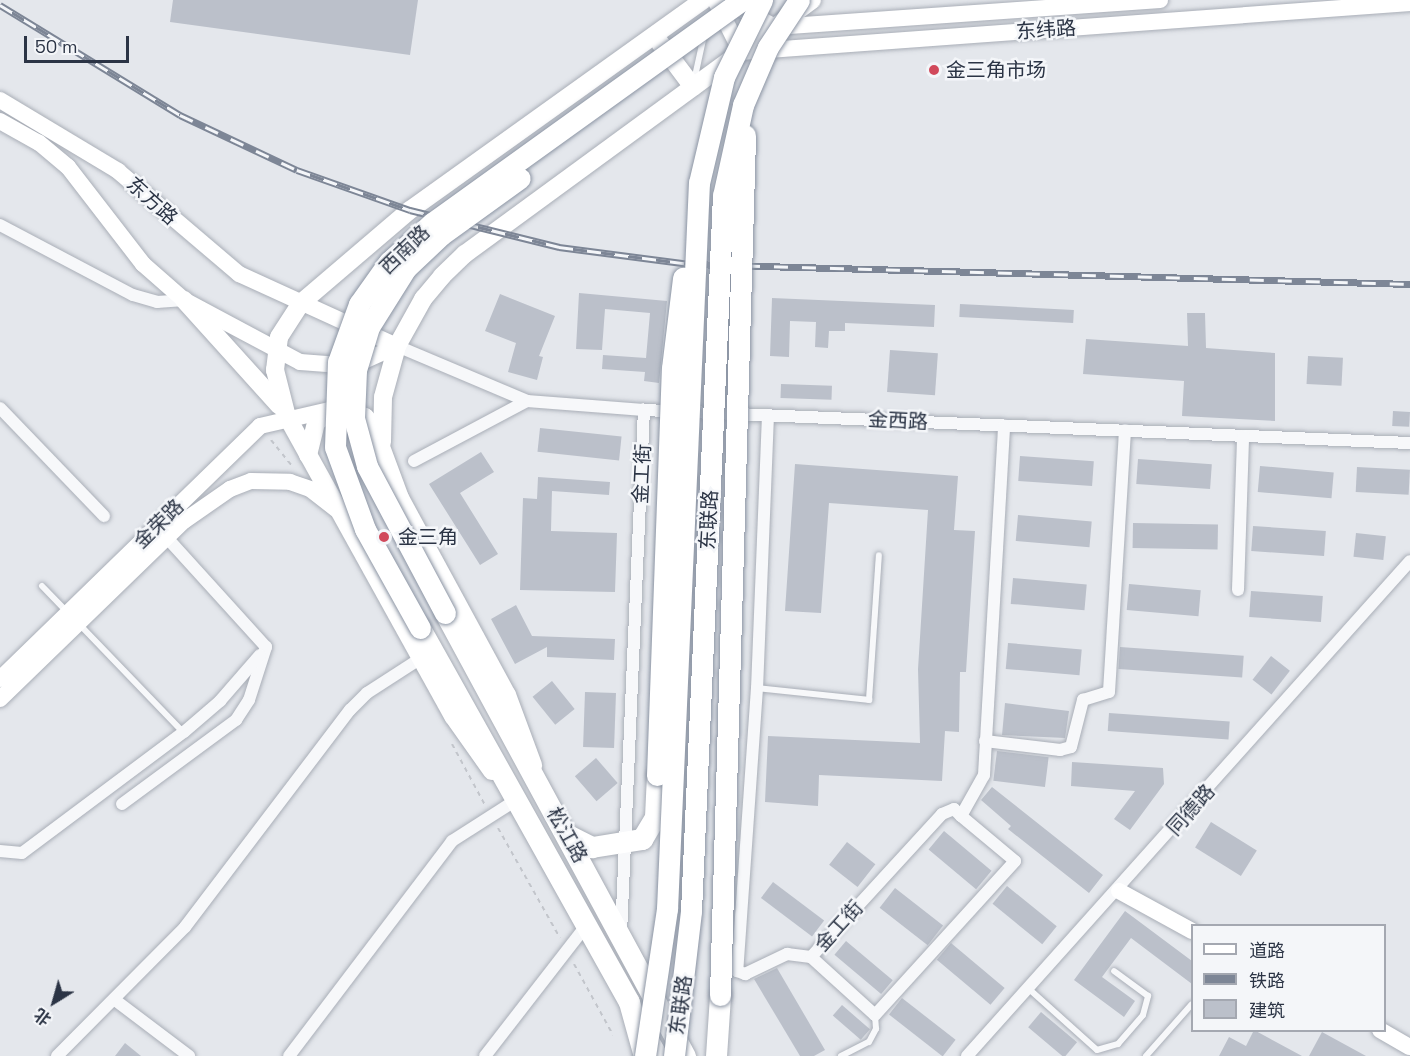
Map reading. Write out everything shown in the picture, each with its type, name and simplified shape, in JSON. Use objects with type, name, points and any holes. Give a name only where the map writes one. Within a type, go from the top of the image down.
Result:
[{"type":"highway","name":"西南路","points":[[420,628],[364,530],[335,447],[338,362],[359,304],[389,262],[418,234],[742,0]]},
{"type":"highway","name":"西南路","points":[[445,613],[378,491],[359,442],[354,418],[356,370],[379,308],[406,268],[441,235],[763,0]]},
{"type":"highway","name":"东联路","points":[[645,1056],[667,909],[699,183],[724,77],[763,0]]},
{"type":"highway","name":"东联路","points":[[684,1055],[723,196],[735,132],[754,77],[782,22],[799,0]]},
{"type":"highway","points":[[716,1056],[720,995],[741,349],[743,147],[754,77]]},
{"type":"highway","points":[[566,834],[592,847],[625,844],[651,830],[657,775],[672,358],[699,183]]},
{"type":"highway","name":"松江路","points":[[445,613],[621,933],[684,1055]]},
{"type":"highway","name":"松江路","points":[[420,628],[629,1002]]},
{"type":"highway","points":[[629,1002],[645,1056]]},
{"type":"main road","name":"西南路","points":[[276,351],[288,320],[301,303],[410,210],[703,0]]},
{"type":"main road","points":[[713,0],[741,52]]},
{"type":"main road","points":[[724,0],[775,27]]},
{"type":"main road","points":[[382,442],[383,397],[397,346],[423,299],[465,254],[812,0]]},
{"type":"main road","name":"东纬路","points":[[775,27],[1160,0]]},
{"type":"main road","name":"东纬路","points":[[741,52],[1410,3]]},
{"type":"main road","points":[[654,35],[693,87]]},
{"type":"main road","name":"东方路","points":[[0,100],[118,171],[239,273],[301,303],[353,322],[397,346]]},
{"type":"main road","name":"东方路","points":[[0,121],[39,143],[68,167],[143,264],[183,300],[276,351],[309,364],[353,366],[397,346]]},
{"type":"main road","points":[[183,300],[269,390],[287,417],[464,733],[516,800]]},
{"type":"main road","points":[[260,426],[276,351]]},
{"type":"main road","points":[[276,351],[279,392],[287,417]]},
{"type":"main road","points":[[308,455],[316,422],[339,407],[365,417],[382,442],[414,528],[517,716],[540,786]]},
{"type":"main road","name":"金荣路","points":[[0,699],[73,618],[260,426],[287,417],[339,407]]},
{"type":"main road","name":"金荣路","points":[[0,679],[206,503],[251,481],[270,479],[310,489],[341,514]]},
{"type":"main road","points":[[1119,891],[1191,930]]},
{"type":"main road","name":"松江路","points":[[629,1002],[658,1056]]},
{"type":"main road","points":[[1384,1032],[1410,1047]]},
{"type":"street","points":[[0,225],[133,295],[157,302],[183,300]]},
{"type":"street","name":"金西路","points":[[397,346],[527,401],[645,410],[1410,443]]},
{"type":"street","points":[[414,461],[527,401]]},
{"type":"street","points":[[0,408],[104,516]]},
{"type":"street","name":"金工街","points":[[621,933],[645,410]]},
{"type":"street","name":"金工街","points":[[768,415],[757,688],[737,971],[745,974],[787,954],[812,957],[942,814],[954,809],[961,816]]},
{"type":"street","points":[[812,957],[875,1015],[1015,861],[961,816],[984,775],[1004,426]]},
{"type":"street","points":[[985,741],[1060,750],[1071,747],[1083,700],[1109,692],[1125,430]]},
{"type":"street","points":[[1238,590],[1243,436]]},
{"type":"street","points":[[167,538],[266,647]]},
{"type":"street","name":"同德路","points":[[967,1056],[1119,891],[1410,561]]},
{"type":"street","points":[[0,851],[22,853],[184,732],[220,701],[266,647]]},
{"type":"street","points":[[122,804],[236,720],[249,700],[266,647]]},
{"type":"street","points":[[57,1056],[116,1000],[185,927],[350,710],[367,693],[421,658]]},
{"type":"street","points":[[289,1056],[452,841],[516,800]]},
{"type":"street","points":[[485,1056],[586,926]]},
{"type":"street","points":[[116,1000],[189,1056]]},
{"type":"lane","points":[[693,87],[713,0]]},
{"type":"lane","points":[[757,688],[869,700],[879,555]]},
{"type":"lane","points":[[42,586],[184,732]]},
{"type":"lane","points":[[1029,989],[1097,1050],[1118,1044],[1143,1015],[1148,996],[1114,971]]},
{"type":"lane","points":[[1146,1056],[1191,1005]]},
{"type":"lane","points":[[841,1056],[869,1042],[876,1029],[875,1015]]},
{"type":"building","points":[[173,0],[418,0],[410,55],[170,22]]},
{"type":"building","points":[[579,293],[667,301],[659,383],[644,381],[645,372],[602,369],[603,355],[646,358],[650,313],[605,309],[602,350],[576,349]]},
{"type":"building","points":[[500,294],[555,316],[539,356],[543,357],[537,380],[508,372],[516,343],[485,331]]},
{"type":"building","points":[[772,298],[935,305],[934,327],[845,323],[845,331],[829,331],[828,348],[815,347],[816,322],[790,321],[789,357],[770,356]]},
{"type":"building","points":[[960,304],[1074,310],[1073,323],[959,317]]},
{"type":"building","points":[[1187,313],[1205,313],[1206,348],[1275,353],[1275,421],[1182,416],[1184,381],[1083,374],[1086,339],[1188,346]]},
{"type":"building","points":[[890,350],[938,353],[935,395],[887,392]]},
{"type":"building","points":[[1308,356],[1343,358],[1341,386],[1307,384]]},
{"type":"building","points":[[781,384],[832,386],[831,400],[781,398]]},
{"type":"building","points":[[1393,411],[1410,412],[1409,427],[1392,426]]},
{"type":"building","points":[[540,428],[622,437],[619,460],[537,452]]},
{"type":"building","points":[[481,452],[494,472],[460,493],[498,554],[480,565],[429,484]]},
{"type":"building","points":[[1020,456],[1094,461],[1092,486],[1018,481]]},
{"type":"building","points":[[1138,459],[1212,464],[1210,489],[1136,484]]},
{"type":"building","points":[[795,464],[958,476],[954,530],[975,531],[966,672],[960,672],[959,732],[945,731],[942,781],[819,775],[818,806],[765,802],[768,736],[920,743],[918,669],[928,510],[829,503],[821,613],[785,611]]},
{"type":"building","points":[[1260,466],[1334,472],[1331,498],[1258,492]]},
{"type":"building","points":[[1357,467],[1410,470],[1409,495],[1356,492]]},
{"type":"building","points":[[538,477],[610,482],[609,495],[552,491],[551,531],[617,533],[615,592],[520,590],[523,498],[537,499]]},
{"type":"building","points":[[1018,515],[1092,521],[1089,547],[1016,541]]},
{"type":"building","points":[[1133,523],[1218,524],[1218,549],[1133,548]]},
{"type":"building","points":[[1253,526],[1326,531],[1324,556],[1251,551]]},
{"type":"building","points":[[1356,533],[1386,536],[1383,560],[1353,557]]},
{"type":"building","points":[[1013,578],[1087,584],[1084,610],[1011,604]]},
{"type":"building","points":[[1129,584],[1201,590],[1198,616],[1127,610]]},
{"type":"building","points":[[1251,591],[1323,596],[1321,622],[1249,617]]},
{"type":"building","points":[[516,605],[532,636],[615,639],[614,660],[547,657],[547,647],[515,664],[491,619]]},
{"type":"building","points":[[1008,643],[1082,649],[1079,675],[1006,669]]},
{"type":"building","points":[[1120,647],[1244,656],[1242,678],[1118,669]]},
{"type":"building","points":[[1271,656],[1290,671],[1271,694],[1253,680]]},
{"type":"building","points":[[552,681],[575,709],[555,725],[533,697]]},
{"type":"building","points":[[585,692],[616,693],[614,748],[583,747]]},
{"type":"building","points":[[1005,703],[1069,711],[1065,738],[1002,735]]},
{"type":"building","points":[[1109,713],[1230,721],[1228,739],[1108,731]]},
{"type":"building","points":[[997,751],[1049,757],[1045,787],[993,781]]},
{"type":"building","points":[[596,758],[618,783],[597,801],[575,776]]},
{"type":"building","points":[[1072,762],[1163,768],[1164,784],[1130,830],[1114,819],[1135,791],[1071,786]]},
{"type":"building","points":[[992,787],[1103,875],[1089,893],[1008,829],[1011,826],[981,800]]},
{"type":"building","points":[[1211,822],[1257,851],[1241,876],[1195,847]]},
{"type":"building","points":[[944,831],[991,871],[976,889],[929,849]]},
{"type":"building","points":[[847,842],[875,864],[858,887],[829,865]]},
{"type":"building","points":[[773,882],[824,921],[812,936],[761,898]]},
{"type":"building","points":[[1007,886],[1057,926],[1042,944],[993,904]]},
{"type":"building","points":[[895,888],[943,926],[928,945],[880,908]]},
{"type":"building","points":[[1125,911],[1191,960],[1191,983],[1131,938],[1102,977],[1135,1001],[1124,1017],[1074,980]]},
{"type":"building","points":[[846,941],[893,980],[881,994],[834,955]]},
{"type":"building","points":[[951,943],[1005,988],[990,1005],[937,960]]},
{"type":"building","points":[[777,968],[825,1050],[814,1056],[800,1056],[754,979]]},
{"type":"building","points":[[902,998],[956,1040],[942,1056],[889,1015]]},
{"type":"building","points":[[842,1005],[870,1029],[861,1040],[833,1016]]},
{"type":"building","points":[[1041,1012],[1077,1042],[1065,1056],[1062,1056],[1028,1027]]},
{"type":"building","points":[[1253,1032],[1258,1032],[1302,1056],[1219,1056],[1229,1037],[1246,1046]]},
{"type":"building","points":[[1322,1032],[1366,1056],[1309,1056]]},
{"type":"building","points":[[125,1043],[141,1056],[115,1056]]},
{"type":"railway","points":[[0,5],[180,115],[297,170],[410,210],[559,247],[690,264],[1410,284]]},
{"type":"place","name":"金三角市场","points":[[934,70]]},
{"type":"place","name":"金三角","points":[[384,537]]}]
